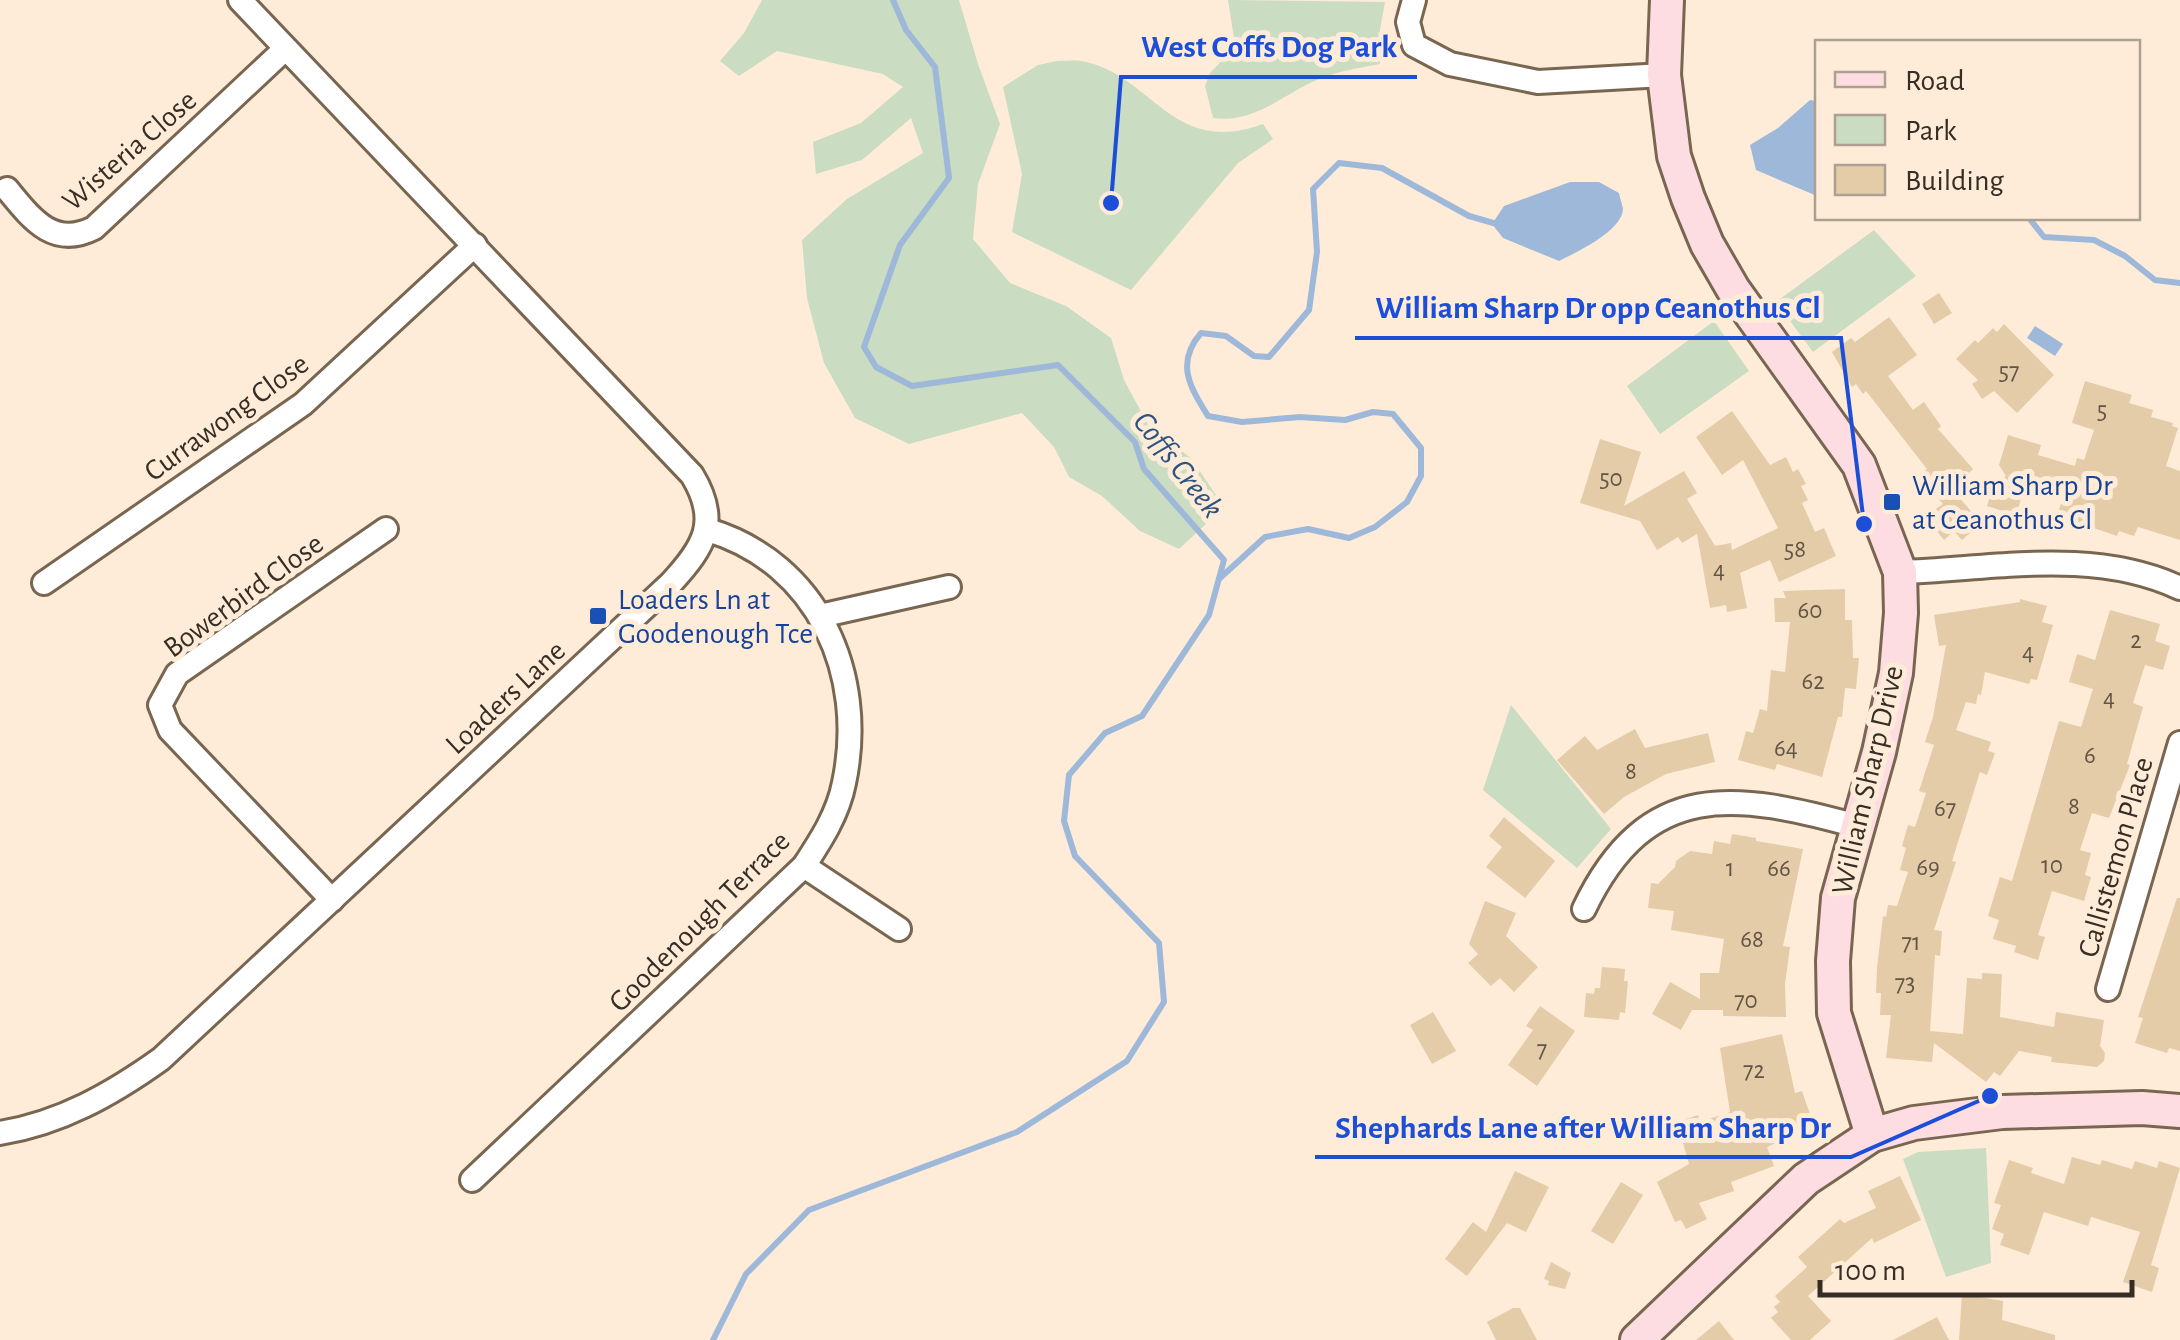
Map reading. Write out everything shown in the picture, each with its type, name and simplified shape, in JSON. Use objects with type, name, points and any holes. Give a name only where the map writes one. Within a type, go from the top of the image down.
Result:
[{"type":"street","points":[[241,0],[692,475],[706,503],[708,530]]},
{"type":"street","points":[[1414,0],[1408,22],[1414,45],[1450,64],[1538,82],[1664,76]]},
{"type":"street","name":"William Sharp Drive","points":[[1667,0],[1664,76],[1674,156],[1707,244],[1760,329],[1859,465],[1900,572],[1896,673],[1838,898],[1833,962],[1834,1013],[1872,1135]]},
{"type":"street","name":"Wisteria Close","points":[[7,189],[36,223],[51,231],[78,236],[94,228],[285,48]]},
{"type":"street","name":"Currawong Close","points":[[44,582],[304,404],[475,246]]},
{"type":"street","name":"Bowerbird Close","points":[[332,900],[170,730],[160,705],[177,674],[386,529]]},
{"type":"street","name":"Goodenough Terrace","points":[[472,1180],[804,866],[832,822],[844,786],[850,742],[847,690],[838,655],[820,616],[778,566],[756,549],[708,530]]},
{"type":"street","name":"Loaders Lane","points":[[0,1133],[98,1102],[162,1059],[671,583],[687,566],[708,530]]},
{"type":"street","points":[[1900,572],[2093,563],[2162,579],[2180,588]]},
{"type":"street","points":[[820,616],[949,587]]},
{"type":"street","name":"Callistemon Place","points":[[2108,988],[2180,743]]},
{"type":"street","points":[[1584,909],[1600,875],[1630,842],[1662,818],[1696,806],[1736,801],[1786,807],[1857,826]]},
{"type":"street","points":[[804,866],[899,929]]},
{"type":"street","points":[[1637,1340],[1806,1179],[1872,1135],[1914,1123],[2002,1112],[2142,1108],[2180,1111]]},
{"type":"green space","points":[[762,0],[959,0],[1000,124],[978,184],[973,239],[1010,283],[1066,306],[1111,338],[1124,380],[1150,428],[1191,458],[1224,507],[1179,549],[1140,531],[1102,496],[1069,477],[1054,447],[1022,413],[909,444],[855,418],[824,363],[807,298],[802,240],[847,199],[923,153],[911,118],[862,160],[816,174],[813,142],[861,123],[903,87],[883,74],[777,51],[739,76],[720,61],[744,33]]},
{"type":"green space","points":[[1228,0],[1385,2],[1380,64],[1325,77],[1255,113],[1213,118],[1205,86],[1210,73],[1230,52],[1234,38]]},
{"type":"green space","points":[[1081,61],[1105,69],[1164,110],[1206,130],[1232,132],[1263,124],[1273,139],[1238,163],[1131,290],[1012,232],[1022,174],[1003,87],[1038,65]]},
{"type":"green space","points":[[1874,230],[1916,276],[1813,352],[1776,302]]},
{"type":"green space","points":[[1714,321],[1749,371],[1660,434],[1627,386]]},
{"type":"green space","points":[[1511,705],[1611,829],[1577,868],[1483,790]]},
{"type":"green space","points":[[1986,1148],[1991,1263],[1946,1277],[1903,1159],[1918,1152]]},
{"type":"water","points":[[1810,100],[1815,101],[1815,195],[1756,170],[1750,145],[1778,128]]},
{"type":"water","points":[[1570,182],[1599,182],[1619,193],[1623,209],[1607,233],[1576,252],[1559,261],[1503,238],[1492,224],[1504,206]]},
{"type":"water","points":[[2035,326],[2063,344],[2055,356],[2027,338]]},
{"type":"building","points":[[1939,293],[1952,313],[1934,324],[1922,304]]},
{"type":"building","points":[[1889,317],[1917,355],[1888,376],[1913,410],[1924,402],[1941,426],[1938,429],[1973,469],[1952,489],[1981,523],[1962,540],[1954,531],[1944,540],[1932,525],[1942,516],[1936,509],[1943,504],[1918,477],[1927,469],[1866,391],[1863,394],[1856,384],[1852,387],[1832,352],[1851,338],[1855,342]]},
{"type":"building","points":[[2004,324],[2054,375],[2017,413],[1994,391],[1982,399],[1972,384],[1978,380],[1956,359],[1975,340],[1978,343],[1993,328],[1997,332]]},
{"type":"building","points":[[2085,381],[2132,395],[2129,403],[2153,410],[2151,417],[2178,428],[2166,466],[2180,471],[2180,540],[2138,527],[2134,536],[2119,531],[2117,536],[2076,522],[2074,525],[2056,520],[2066,487],[2032,476],[2028,477],[2016,515],[1987,506],[1993,485],[2006,476],[1999,465],[2008,435],[2041,445],[2038,455],[2075,466],[2077,458],[2084,460],[2094,430],[2072,423]]},
{"type":"building","points":[[1732,411],[1770,465],[1786,457],[1793,472],[1798,469],[1806,484],[1801,486],[1808,500],[1802,503],[1815,532],[1824,528],[1836,556],[1779,582],[1770,560],[1740,573],[1747,608],[1727,612],[1726,605],[1710,608],[1697,534],[1682,543],[1678,537],[1657,550],[1640,521],[1580,503],[1600,439],[1641,452],[1624,506],[1684,471],[1697,493],[1687,499],[1715,546],[1731,543],[1732,550],[1778,528],[1743,460],[1722,475],[1696,437]]},
{"type":"building","points":[[1845,589],[1845,620],[1852,620],[1853,658],[1859,658],[1856,689],[1845,688],[1842,717],[1838,717],[1822,777],[1777,764],[1775,770],[1738,760],[1746,731],[1753,733],[1760,709],[1767,711],[1771,670],[1785,672],[1790,622],[1775,622],[1774,598],[1786,598],[1783,591]]},
{"type":"building","points":[[2020,599],[2047,606],[2042,622],[2053,625],[2037,680],[2031,679],[2029,684],[1985,672],[1981,695],[1978,694],[1976,704],[1966,702],[1956,730],[1991,742],[1988,751],[1995,753],[1987,775],[1980,772],[1934,930],[1942,931],[1940,956],[1935,955],[1930,1031],[1963,1034],[1967,978],[1982,979],[1982,973],[2002,974],[2000,1017],[2054,1027],[2056,1012],[2104,1020],[2100,1046],[2105,1053],[2104,1061],[2097,1067],[2051,1062],[2052,1057],[2019,1051],[2000,1076],[1994,1072],[1986,1082],[1934,1043],[1932,1062],[1886,1058],[1891,1015],[1880,1015],[1877,968],[1883,916],[1886,917],[1888,905],[1897,906],[1908,872],[1900,870],[1906,848],[1902,846],[1908,825],[1915,827],[1926,793],[1919,791],[1934,745],[1925,742],[1946,645],[1939,646],[1934,615]]},
{"type":"building","points":[[2110,610],[2160,624],[2155,641],[2170,646],[2163,670],[2145,665],[2133,703],[2143,707],[2127,764],[2130,765],[2109,818],[2092,813],[2080,850],[2091,853],[2085,875],[2091,877],[2084,901],[2052,891],[2038,935],[2045,937],[2038,960],[2014,952],[2016,946],[1993,939],[1999,920],[1988,916],[2000,877],[2012,881],[2059,721],[2081,727],[2093,689],[2069,682],[2077,654],[2095,660]]},
{"type":"building","points":[[1635,729],[1645,748],[1708,733],[1715,762],[1666,774],[1624,797],[1604,814],[1557,760],[1585,736],[1597,750]]},
{"type":"building","points":[[1504,817],[1555,861],[1525,898],[1486,867],[1502,847],[1489,836]]},
{"type":"building","points":[[1732,834],[1803,849],[1783,946],[1790,947],[1786,1017],[1723,1016],[1723,1010],[1692,1010],[1681,1030],[1652,1014],[1670,982],[1700,999],[1700,973],[1719,973],[1724,939],[1671,930],[1674,911],[1648,908],[1651,883],[1658,884],[1676,861],[1690,851],[1712,854],[1714,841],[1730,844]]},
{"type":"building","points":[[2177,898],[2180,1051],[2169,1048],[2167,1053],[2135,1043],[2143,1018],[2138,1017]]},
{"type":"building","points":[[1485,901],[1516,913],[1506,936],[1538,967],[1514,992],[1500,978],[1491,986],[1468,963],[1478,954],[1469,944]]},
{"type":"building","points":[[1602,967],[1625,969],[1625,1013],[1620,1012],[1619,1020],[1584,1017],[1586,993],[1594,994],[1595,988],[1600,988]]},
{"type":"building","points":[[1540,1006],[1575,1031],[1537,1086],[1508,1065],[1533,1030],[1526,1026]]},
{"type":"building","points":[[1433,1012],[1456,1051],[1432,1064],[1410,1025]]},
{"type":"building","points":[[1782,1034],[1795,1093],[1802,1091],[1814,1126],[1767,1147],[1774,1166],[1731,1182],[1734,1191],[1699,1203],[1707,1219],[1686,1229],[1681,1220],[1675,1222],[1657,1182],[1689,1164],[1677,1122],[1698,1115],[1700,1122],[1730,1112],[1720,1048]]},
{"type":"building","points":[[2072,1157],[2132,1169],[2135,1161],[2157,1168],[2159,1161],[2180,1168],[2151,1265],[2159,1268],[2152,1292],[2123,1282],[2140,1232],[2091,1217],[2088,1226],[2044,1212],[2029,1255],[2000,1245],[2004,1234],[1992,1229],[2001,1205],[1994,1203],[2009,1160],[2033,1168],[2031,1173],[2064,1184]]},
{"type":"building","points":[[1515,1171],[1549,1187],[1526,1232],[1507,1223],[1467,1276],[1445,1259],[1473,1222],[1486,1232]]},
{"type":"building","points":[[1900,1176],[1921,1220],[1874,1243],[1872,1238],[1808,1296],[1831,1321],[1810,1340],[1791,1340],[1771,1318],[1778,1312],[1774,1307],[1780,1302],[1775,1296],[1807,1267],[1798,1257],[1840,1219],[1844,1223],[1876,1208],[1868,1191]]},
{"type":"building","points":[[1621,1182],[1643,1195],[1613,1244],[1591,1231]]},
{"type":"building","points":[[1551,1262],[1571,1273],[1565,1289],[1548,1285],[1549,1281],[1544,1279]]},
{"type":"building","points":[[1962,1294],[2003,1301],[2002,1320],[2055,1335],[2055,1340],[1959,1340]]},
{"type":"building","points":[[1520,1308],[1537,1340],[1496,1340],[1487,1322]]},
{"type":"building","points":[[1937,1317],[1949,1340],[1893,1340]]},
{"type":"building","points":[[1719,1321],[1734,1340],[1696,1340]]},
{"type":"waterway","name":"Coffs Creek","points":[[713,1340],[746,1274],[809,1210],[1017,1132],[1127,1061],[1164,1002],[1159,943],[1075,856],[1064,821],[1069,775],[1105,733],[1142,716],[1209,615],[1224,560],[1144,469],[1135,442],[1058,365],[912,386],[876,367],[864,347],[900,245],[949,178],[935,67],[906,30],[893,0]]},
{"type":"waterway","points":[[1219,579],[1265,537],[1308,529],[1349,538],[1375,527],[1407,502],[1421,476],[1421,448],[1393,414],[1373,412],[1345,420],[1300,417],[1242,422],[1208,416],[1191,385],[1187,365],[1201,333],[1226,336],[1254,356],[1269,357],[1309,310],[1317,252],[1313,189],[1339,163],[1382,168],[1469,216],[1497,224]]},
{"type":"waterway","points":[[2031,220],[2044,237],[2094,240],[2125,256],[2155,280],[2180,283]]},
{"type":"place","name":"West Coffs Dog Park","points":[[1111,203]]},
{"type":"place","name":"William Sharp Dr at Ceanothus Cl","points":[[1892,502]]},
{"type":"place","name":"William Sharp Dr opp Ceanothus Cl","points":[[1864,524]]},
{"type":"place","name":"Loaders Ln at Goodenough Tce","points":[[598,616]]},
{"type":"place","name":"Shephards Lane after William Sharp Dr","points":[[1990,1096]]}]
